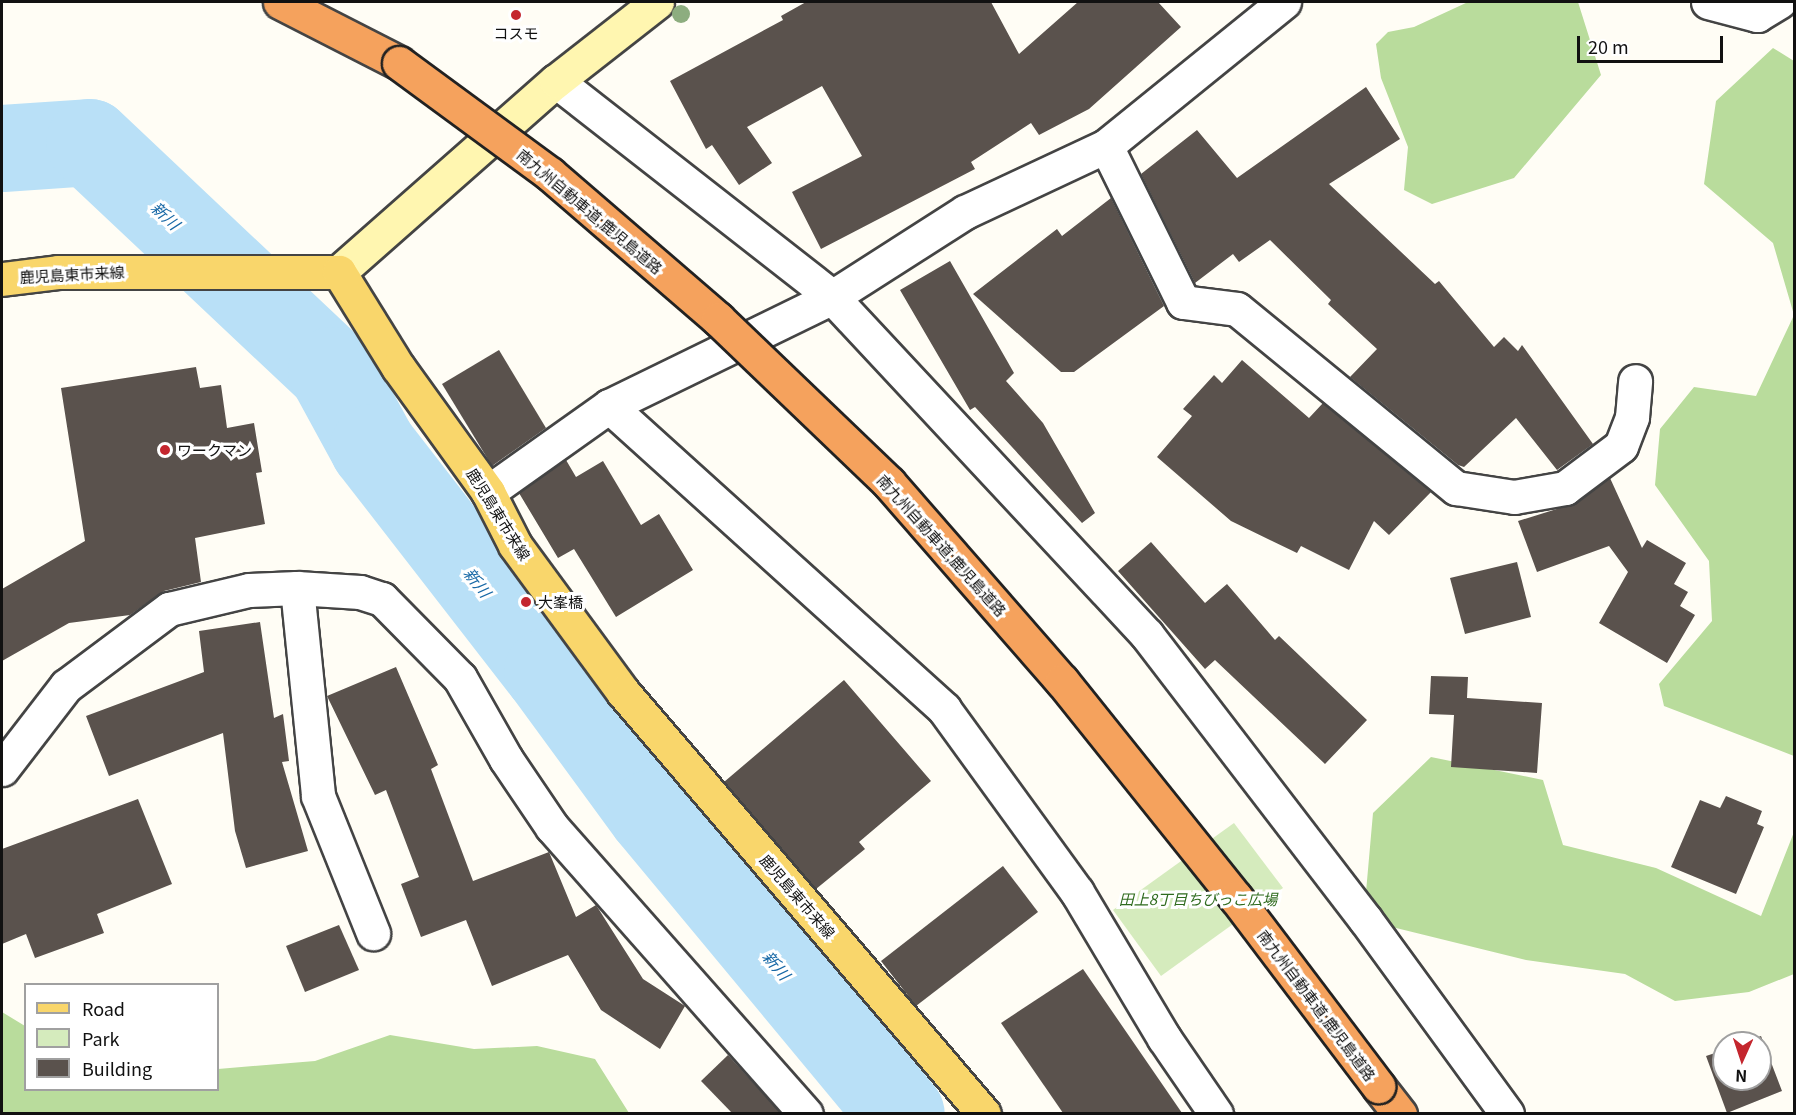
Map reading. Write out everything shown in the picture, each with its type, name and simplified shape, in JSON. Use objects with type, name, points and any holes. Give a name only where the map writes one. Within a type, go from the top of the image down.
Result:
[{"type":"highway","name":"南九州自動車道;鹿児島道路","points":[[280,2],[399,63]]},
{"type":"highway","name":"南九州自動車道;鹿児島道路","points":[[321,2],[399,63],[550,174],[718,319],[889,483],[1062,681],[1236,898],[1398,1113]]},
{"type":"main road","name":"鹿児島東市来線","points":[[2,279],[58,272],[266,270],[339,272],[399,367],[488,492],[515,545],[623,692],[984,1113]]},
{"type":"street","points":[[339,272],[556,81],[657,2]]},
{"type":"street","points":[[488,492],[609,406],[832,297],[965,212],[1106,146],[1285,2]]},
{"type":"street","points":[[1708,2],[1757,15],[1779,2]]},
{"type":"street","points":[[556,81],[832,297],[1147,635],[1365,919],[1507,1113]]},
{"type":"street","points":[[1106,146],[1183,302],[1237,309],[1456,488],[1514,497],[1565,488],[1621,446],[1632,417],[1635,381]]},
{"type":"street","points":[[609,406],[944,709],[1077,892],[1164,1038],[1216,1113]]},
{"type":"street","points":[[2,769],[66,686],[169,609],[249,590],[297,588],[360,592],[382,599],[460,678],[506,759],[552,826],[806,1113]]},
{"type":"street","points":[[297,588],[318,796],[373,933]]},
{"type":"green space","points":[[1468,2],[1578,2],[1601,75],[1514,178],[1432,204],[1404,190],[1408,147],[1381,78],[1376,44],[1388,32],[1414,27]]},
{"type":"green space","points":[[1773,48],[1794,61],[1794,315],[1773,243],[1704,184],[1716,101]]},
{"type":"green space","points":[[1794,315],[1794,756],[1664,706],[1659,684],[1712,621],[1709,561],[1655,485],[1660,429],[1694,387],[1756,396]]},
{"type":"green space","points":[[1431,757],[1543,780],[1563,845],[1656,868],[1761,916],[1794,832],[1794,974],[1749,992],[1675,1001],[1625,974],[1526,960],[1388,926],[1366,892],[1373,813]]},
{"type":"green space","name":"田上8丁目ちびっこ広場","points":[[1234,823],[1283,888],[1161,976],[1113,910]]},
{"type":"green space","points":[[2,1012],[24,1025],[24,1091],[219,1091],[219,1069],[315,1061],[390,1035],[474,1049],[537,1046],[595,1059],[629,1113],[2,1113]]},
{"type":"building","points":[[806,2],[991,2],[1019,54],[1078,2],[1158,2],[1181,27],[1089,109],[1039,135],[1031,123],[971,162],[975,169],[821,249],[792,192],[862,156],[822,86],[747,127],[772,163],[739,185],[712,145],[706,149],[670,81],[783,20],[781,16]]},
{"type":"building","points":[[1366,87],[1400,139],[1329,184],[1435,284],[1439,281],[1494,347],[1504,337],[1518,351],[1522,345],[1593,444],[1557,470],[1516,418],[1464,467],[1458,465],[1350,377],[1377,349],[1328,304],[1331,300],[1270,240],[1239,262],[1233,254],[1195,283],[1141,174],[1197,130],[1237,178]]},
{"type":"building","points":[[1111,198],[1164,306],[1074,372],[1061,372],[973,294],[1057,229],[1062,236]]},
{"type":"building","points":[[950,261],[1014,373],[1006,381],[1043,423],[1095,513],[1082,523],[975,407],[970,410],[900,290]]},
{"type":"building","points":[[499,350],[546,428],[492,466],[442,384]]},
{"type":"building","points":[[1242,360],[1309,418],[1323,403],[1431,492],[1389,535],[1374,521],[1349,570],[1301,546],[1297,553],[1231,521],[1157,457],[1192,416],[1183,409],[1214,375],[1222,383]]},
{"type":"building","points":[[196,367],[200,388],[221,385],[227,428],[254,423],[262,472],[256,473],[265,524],[195,538],[201,582],[164,591],[130,615],[69,623],[2,661],[2,589],[85,541],[61,388]]},
{"type":"building","points":[[566,460],[576,477],[603,461],[641,525],[659,514],[693,570],[616,617],[574,549],[558,558],[519,493]]},
{"type":"building","points":[[1610,478],[1642,548],[1647,540],[1686,563],[1674,584],[1688,592],[1680,606],[1695,615],[1667,663],[1599,623],[1628,572],[1609,546],[1537,572],[1518,521],[1576,503]]},
{"type":"building","points":[[1151,542],[1205,603],[1227,584],[1275,640],[1279,636],[1367,720],[1325,764],[1215,660],[1205,669],[1118,571]]},
{"type":"building","points":[[1517,562],[1531,617],[1465,634],[1450,578]]},
{"type":"building","points":[[260,622],[274,718],[283,714],[289,761],[282,762],[308,851],[246,868],[235,831],[223,733],[109,776],[86,716],[204,672],[199,631]]},
{"type":"building","points":[[396,667],[438,765],[431,769],[473,881],[549,852],[576,917],[596,905],[643,979],[685,1006],[660,1049],[601,1010],[568,955],[492,986],[466,920],[421,937],[401,884],[419,877],[386,790],[375,795],[327,696]]},
{"type":"building","points":[[1431,676],[1468,677],[1467,698],[1542,703],[1537,773],[1451,767],[1454,715],[1429,714]]},
{"type":"building","points":[[844,680],[931,781],[859,842],[865,849],[816,889],[724,782]]},
{"type":"building","points":[[1726,796],[1762,811],[1757,824],[1764,827],[1736,894],[1671,867],[1700,800],[1720,808]]},
{"type":"building","points":[[138,799],[172,884],[97,914],[104,933],[35,958],[26,934],[2,944],[2,849]]},
{"type":"building","points":[[1003,866],[1038,912],[916,1006],[881,961]]},
{"type":"building","points":[[339,925],[359,970],[305,992],[286,946]]},
{"type":"building","points":[[1083,969],[1182,1113],[1063,1113],[1001,1023]]},
{"type":"building","points":[[1712,1054],[1712,1072],[1706,1056]]},
{"type":"building","points":[[728,1055],[781,1113],[732,1113],[701,1081]]},
{"type":"building","points":[[1772,1065],[1782,1091],[1727,1113],[1719,1091],[1772,1091]]},
{"type":"waterway","name":"新川","points":[[2,148],[89,142],[331,370],[373,447],[547,671],[651,813],[901,1114]]},
{"type":"place","name":"コスモ","points":[[516,15]]},
{"type":"place","name":"ワークマン","points":[[165,450]]},
{"type":"place","name":"大峯橋","points":[[526,602]]}]
